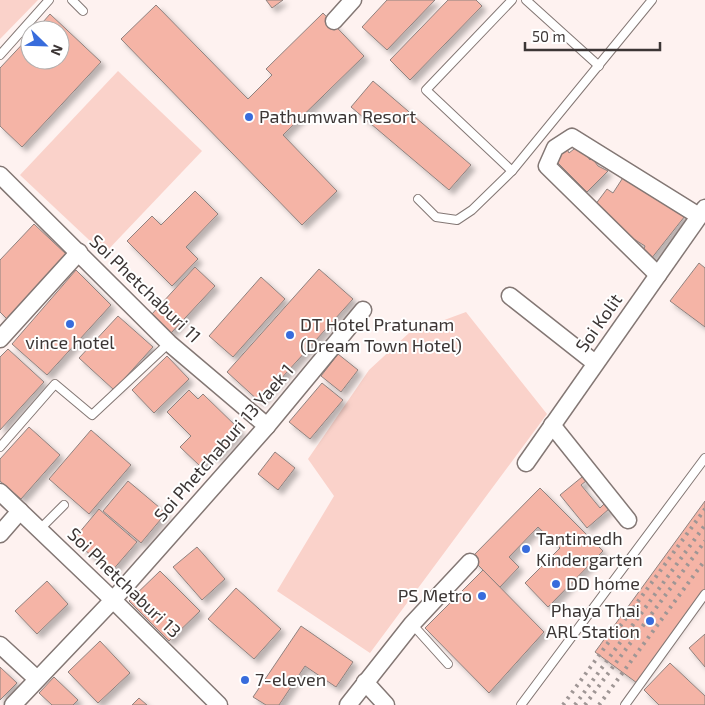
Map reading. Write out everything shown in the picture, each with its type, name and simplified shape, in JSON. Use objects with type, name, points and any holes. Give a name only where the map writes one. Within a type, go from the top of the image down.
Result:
[{"type":"street","points":[[334,21],[353,0]]},
{"type":"street","points":[[658,275],[547,166],[555,148],[572,137],[702,212]]},
{"type":"street","name":"Soi Phetchaburi 11","points":[[0,175],[169,342],[267,426]]},
{"type":"street","name":"Soi Kolit","points":[[526,463],[702,212]]},
{"type":"street","points":[[0,339],[79,252]]},
{"type":"street","points":[[510,296],[595,363]]},
{"type":"street","name":"Soi Phetchaburi 13 Yaek 1","points":[[12,705],[113,600],[267,426],[362,310]]},
{"type":"street","points":[[552,425],[628,520]]},
{"type":"street","name":"Soi Phetchaburi 13","points":[[0,492],[219,705]]},
{"type":"street","points":[[0,534],[20,511]]},
{"type":"street","points":[[348,705],[412,624],[470,562]]},
{"type":"street","points":[[0,645],[37,679]]},
{"type":"street","points":[[365,682],[386,705]]},
{"type":"lane","points":[[0,55],[49,0]]},
{"type":"lane","points":[[72,0],[83,11]]},
{"type":"lane","points":[[512,0],[426,90],[512,171]]},
{"type":"lane","points":[[526,0],[599,66]]},
{"type":"lane","points":[[418,199],[436,217],[457,220],[472,210],[512,171],[652,0]]},
{"type":"lane","points":[[0,447],[55,384],[92,415],[169,342]]},
{"type":"lane","points":[[521,705],[705,458]]},
{"type":"lane","points":[[40,529],[64,505]]},
{"type":"lane","points":[[625,705],[705,594]]},
{"type":"lane","points":[[412,624],[448,664]]},
{"type":"shaded area","points":[[0,0],[38,0],[0,39]]},
{"type":"shaded area","points":[[118,71],[202,151],[104,254],[20,175]]},
{"type":"shaded area","points":[[466,312],[547,414],[370,653],[277,591],[334,496],[308,459],[369,370],[409,333]]},
{"type":"building","points":[[266,0],[283,0],[272,8]]},
{"type":"building","points":[[387,0],[435,0],[387,50],[362,27]]},
{"type":"building","points":[[448,0],[476,0],[482,6],[410,80],[390,60]]},
{"type":"building","name":"Pathumwan Resort","points":[[156,5],[248,99],[272,75],[266,69],[323,13],[364,56],[283,135],[337,191],[302,225],[121,39]]},
{"type":"building","points":[[50,14],[56,20],[45,20]]},
{"type":"building","points":[[70,33],[101,62],[22,147],[0,126],[0,68],[20,47],[20,70],[70,70]]},
{"type":"building","points":[[373,81],[471,165],[449,190],[351,107]]},
{"type":"building","points":[[579,145],[590,160],[592,158],[598,166],[608,171],[587,192],[557,162],[562,153],[567,149],[569,153]]},
{"type":"building","points":[[624,176],[685,216],[651,259],[643,251],[645,246],[629,236],[595,205],[607,189],[613,193]]},
{"type":"building","points":[[195,191],[218,214],[186,247],[198,259],[172,286],[127,241],[152,216],[161,225]]},
{"type":"building","points":[[34,224],[67,255],[8,320],[0,312],[0,260]]},
{"type":"building","points":[[699,263],[705,268],[705,327],[670,301]]},
{"type":"building","points":[[195,267],[215,286],[171,333],[151,315]]},
{"type":"building","name":"DT Hotel Pratunam (Dream Town Hotel)","points":[[319,269],[353,299],[260,402],[227,372]]},
{"type":"building","points":[[76,270],[111,305],[47,375],[12,344]]},
{"type":"building","points":[[261,277],[285,299],[233,357],[209,336]]},
{"type":"building","points":[[118,316],[153,347],[114,390],[79,358]]},
{"type":"building","points":[[8,349],[44,382],[0,430],[0,357]]},
{"type":"building","points":[[338,354],[358,370],[341,392],[321,376]]},
{"type":"building","points":[[167,356],[189,379],[154,413],[132,390]]},
{"type":"building","points":[[322,383],[343,400],[310,439],[289,422]]},
{"type":"building","points":[[189,390],[198,399],[203,394],[241,431],[215,458],[211,454],[200,466],[180,447],[191,436],[167,412]]},
{"type":"building","points":[[29,427],[60,455],[21,499],[0,481],[0,459]]},
{"type":"building","points":[[91,430],[131,465],[89,514],[49,479]]},
{"type":"building","points":[[275,452],[295,468],[278,490],[258,474]]},
{"type":"building","points":[[582,477],[586,481],[581,485],[600,508],[604,504],[609,509],[587,528],[560,495]]},
{"type":"building","points":[[128,481],[166,513],[141,543],[103,511]]},
{"type":"building","points":[[540,488],[603,551],[548,607],[525,583],[560,548],[538,527],[509,557],[519,567],[500,587],[471,558]]},
{"type":"building","name":"Phaya Thai ARL Station","points":[[705,501],[705,589],[637,683],[595,652]]},
{"type":"building","points":[[99,509],[137,542],[111,572],[73,540]]},
{"type":"building","points":[[197,547],[225,579],[202,600],[173,567]]},
{"type":"building","points":[[483,570],[544,632],[489,693],[425,628]]},
{"type":"building","points":[[160,571],[200,611],[169,641],[129,601]]},
{"type":"building","points":[[47,581],[68,604],[37,634],[15,611]]},
{"type":"building","points":[[236,588],[281,629],[254,659],[208,619]]},
{"type":"building","points":[[301,626],[353,662],[336,687],[305,666],[279,705],[266,705],[253,697]]},
{"type":"building","points":[[705,634],[705,667],[689,648]]},
{"type":"building","points":[[100,641],[130,673],[98,703],[68,672]]},
{"type":"building","points":[[670,663],[705,696],[705,705],[659,705],[644,690]]},
{"type":"building","points":[[0,667],[17,683],[0,700]]},
{"type":"building","points":[[54,677],[78,700],[73,705],[52,705],[39,693]]},
{"type":"building","points":[[139,698],[147,705],[132,705]]},
{"type":"railway","points":[[563,705],[705,509]]},
{"type":"railway","points":[[575,705],[705,525]]},
{"type":"railway","points":[[585,705],[705,541]]},
{"type":"railway","points":[[599,705],[705,560]]},
{"type":"place","name":"Pathumwan Resort","points":[[249,117]]},
{"type":"place","name":"vince hotel","points":[[70,324]]},
{"type":"place","name":"DT Hotel Pratunam (Dream Town Hotel)","points":[[290,335]]},
{"type":"place","name":"Tantimedh Kindergarten","points":[[526,549]]},
{"type":"place","name":"DD home","points":[[556,584]]},
{"type":"place","name":"PS Metro","points":[[482,596]]},
{"type":"place","name":"Phaya Thai ARL Station","points":[[650,621]]},
{"type":"place","name":"7-eleven","points":[[245,680]]}]
